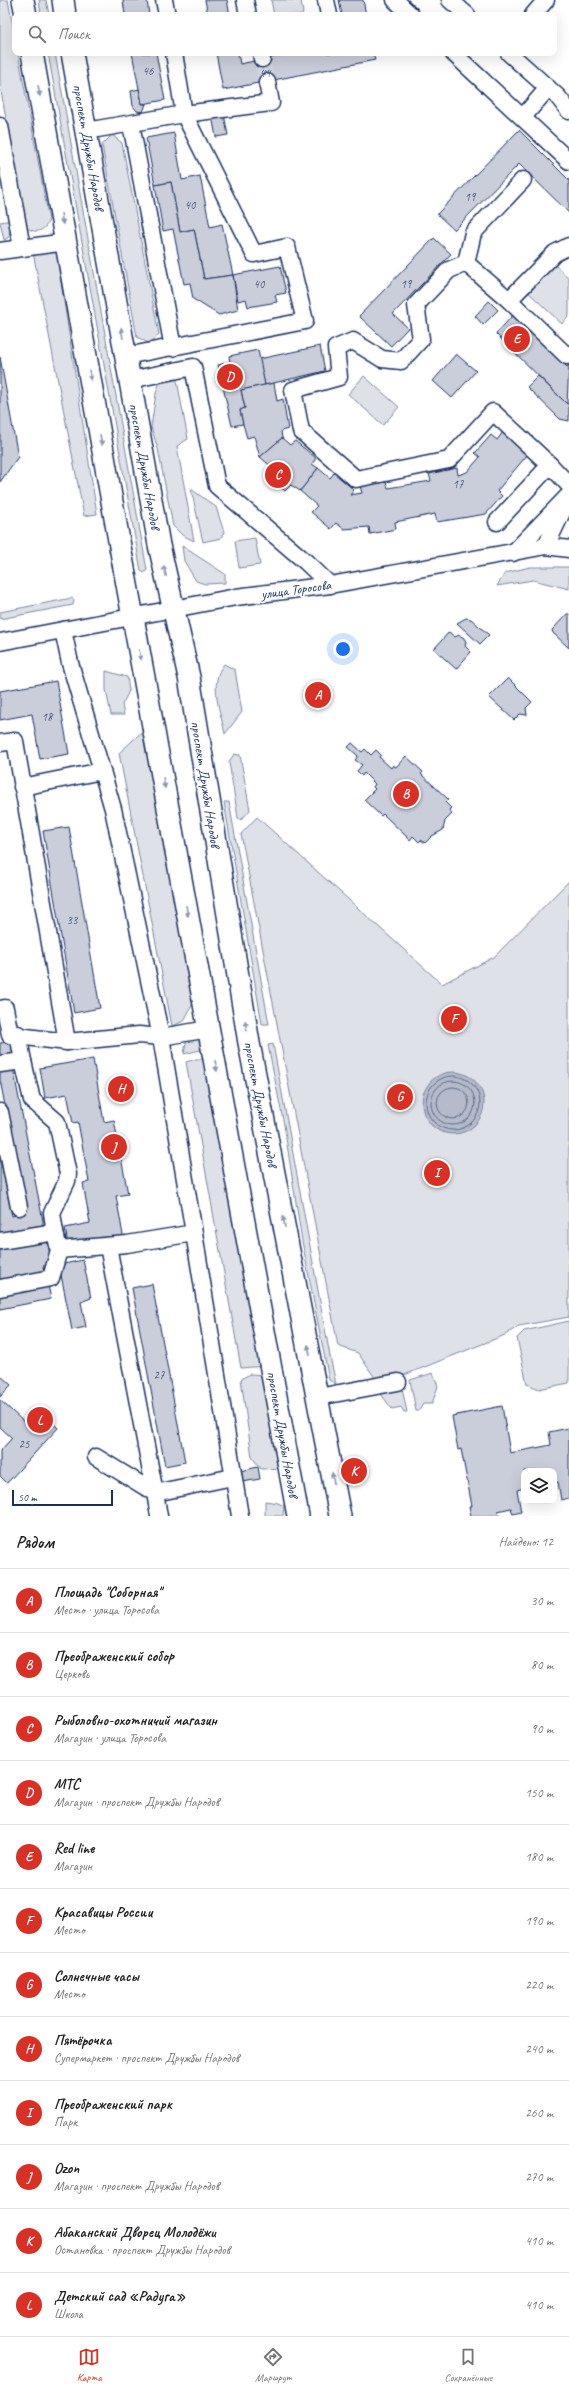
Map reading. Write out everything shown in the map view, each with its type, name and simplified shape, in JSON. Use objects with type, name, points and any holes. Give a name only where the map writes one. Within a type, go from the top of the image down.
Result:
[{"type":"main road","points":[[23,0],[25,12]]},
{"type":"main road","points":[[63,0],[65,12]]},
{"type":"main road","name":"проспект Дружбы Народов","points":[[33,56],[298,1516]]},
{"type":"main road","name":"проспект Дружбы Народов","points":[[73,56],[159,545],[189,677],[249,1043],[340,1516]]},
{"type":"street","points":[[164,0],[166,12]]},
{"type":"street","points":[[245,0],[247,12]]},
{"type":"street","points":[[326,0],[328,12]]},
{"type":"street","points":[[395,0],[408,12]]},
{"type":"street","points":[[450,0],[463,12]]},
{"type":"street","points":[[536,12],[546,0]]},
{"type":"street","points":[[126,356],[174,348],[305,321],[287,247],[254,254],[184,114],[174,56]]},
{"type":"street","points":[[456,56],[569,161]]},
{"type":"street","points":[[512,56],[548,88],[569,111]]},
{"type":"street","points":[[86,131],[184,114],[271,103],[267,82]]},
{"type":"street","points":[[523,117],[548,88]]},
{"type":"street","points":[[131,124],[174,348]]},
{"type":"street","points":[[0,126],[22,248]]},
{"type":"street","points":[[466,263],[472,233],[523,180]]},
{"type":"street","points":[[0,251],[66,242]]},
{"type":"street","points":[[509,300],[555,253],[569,246]]},
{"type":"street","points":[[466,263],[509,300],[567,356],[569,354]]},
{"type":"street","points":[[466,263],[449,270],[416,305],[421,339],[401,361],[382,359],[353,341],[336,348],[339,377],[293,390],[301,432],[356,479],[449,460],[492,412],[550,465],[569,485]]},
{"type":"street","points":[[130,380],[193,367],[217,486],[306,562],[330,585]]},
{"type":"street","points":[[497,522],[550,465]]},
{"type":"street","points":[[514,553],[569,494]]},
{"type":"street","points":[[546,546],[569,499]]},
{"type":"street","points":[[544,521],[542,535],[546,546]]},
{"type":"street","name":"улица Торосова","points":[[0,642],[236,597],[330,585],[514,553],[546,546],[569,549]]},
{"type":"street","points":[[64,630],[70,663],[113,809],[161,1037],[240,1516]]},
{"type":"street","points":[[0,744],[15,741],[67,1042]]},
{"type":"street","points":[[22,786],[102,771]]},
{"type":"street","points":[[0,1009],[5,1008],[10,1035],[18,1034],[67,1042],[139,1035],[161,1037],[209,1029]]},
{"type":"street","points":[[0,1288],[51,1278],[60,1250],[52,1213],[67,1181],[66,1166],[57,1122],[32,1100],[18,1034]]},
{"type":"street","points":[[0,1064],[23,1061]]},
{"type":"street","points":[[0,1112],[19,1207]]},
{"type":"street","points":[[0,1241],[55,1232]]},
{"type":"street","points":[[60,1250],[108,1246],[194,1233]]},
{"type":"street","points":[[108,1246],[159,1516]]},
{"type":"street","points":[[318,1397],[398,1382]]},
{"type":"street","points":[[96,1457],[155,1492],[233,1477]]},
{"type":"shaded area","points":[[0,0],[8,0],[12,21],[12,56],[19,56],[49,220],[45,227],[40,231],[33,231],[26,227],[0,86]]},
{"type":"shaded area","points":[[39,0],[46,0],[48,12],[41,12]]},
{"type":"shaded area","points":[[271,0],[301,0],[303,12],[273,12]]},
{"type":"shaded area","points":[[49,56],[56,56],[147,570],[144,573],[141,571]]},
{"type":"shaded area","points":[[112,135],[122,143],[159,334],[150,344],[137,337],[102,145]]},
{"type":"shaded area","points":[[12,220],[9,237],[4,240],[0,222]]},
{"type":"shaded area","points":[[55,244],[97,514],[84,516],[32,247]]},
{"type":"shaded area","points":[[553,263],[569,278],[569,316],[562,324],[526,290]]},
{"type":"shaded area","points":[[176,375],[188,439],[177,446],[194,541],[182,535],[173,526],[158,449],[151,427],[156,393],[161,379]]},
{"type":"shaded area","points":[[364,376],[399,407],[383,425],[348,394]]},
{"type":"shaded area","points":[[191,489],[216,507],[224,532],[221,538],[203,542]]},
{"type":"shaded area","points":[[255,538],[260,565],[239,568],[235,541]]},
{"type":"shaded area","points":[[182,546],[225,574],[225,583],[205,584],[196,581],[184,561]]},
{"type":"shaded area","points":[[530,567],[569,567],[569,589],[533,580],[497,586],[505,573]]},
{"type":"shaded area","points":[[72,598],[74,601],[73,605],[0,619],[0,612]]},
{"type":"shaded area","points":[[224,664],[235,670],[242,712],[225,734],[216,689],[219,672]]},
{"type":"shaded area","points":[[106,671],[127,677],[129,691],[122,705],[124,715],[111,715],[106,690]]},
{"type":"shaded area","points":[[145,729],[193,1003],[184,1021],[172,1026],[119,753]]},
{"type":"shaded area","points":[[234,754],[240,755],[250,810],[241,820],[238,818],[229,762]]},
{"type":"shaded area","points":[[224,802],[229,802],[269,1024],[262,1024]]},
{"type":"shaded area","points":[[257,817],[442,984],[494,957],[569,881],[569,1317],[519,1326],[505,1335],[402,1376],[375,1378],[358,1353],[338,1346],[241,834]]},
{"type":"shaded area","points":[[206,1035],[208,1048],[184,1054],[187,1037]]},
{"type":"shaded area","points":[[273,1044],[336,1384],[329,1380],[302,1241],[284,1125],[268,1045]]},
{"type":"shaded area","points":[[196,1059],[206,1059],[264,1366],[241,1368],[186,1062]]},
{"type":"shaded area","points":[[569,1321],[569,1383],[539,1389],[527,1384],[517,1338],[524,1331]]},
{"type":"shaded area","points":[[433,1373],[438,1386],[432,1404],[423,1404],[419,1411],[416,1411],[410,1380]]},
{"type":"shaded area","points":[[250,1374],[265,1375],[284,1468],[261,1469],[252,1457],[241,1379]]},
{"type":"shaded area","points":[[401,1383],[407,1412],[404,1412],[401,1407],[392,1409],[378,1390]]},
{"type":"shaded area","points":[[265,1501],[278,1503],[284,1506],[283,1516],[265,1516]]},
{"type":"water","points":[[453,1072],[465,1075],[475,1081],[481,1091],[484,1103],[481,1115],[475,1125],[465,1131],[453,1134],[441,1131],[431,1125],[425,1115],[422,1103],[425,1091],[431,1081],[441,1075]]},
{"type":"building","points":[[123,0],[147,0],[149,12],[125,12]]},
{"type":"building","points":[[205,0],[227,0],[229,12],[207,12]]},
{"type":"building","points":[[339,0],[363,0],[365,12],[341,12]]},
{"type":"building","points":[[133,56],[157,56],[165,100],[142,104]]},
{"type":"building","points":[[217,56],[239,56],[240,64],[279,56],[374,56],[375,60],[223,90]]},
{"type":"building","points":[[139,89],[142,104],[146,104],[143,112],[137,111],[133,106],[131,91]]},
{"type":"building","points":[[224,114],[228,135],[216,137],[212,116]]},
{"type":"building","points":[[519,130],[569,180],[569,213],[519,164],[454,230],[437,214]]},
{"type":"building","points":[[174,133],[182,180],[200,176],[210,227],[222,224],[233,275],[204,279],[194,229],[180,232],[171,182],[155,185],[146,138]]},
{"type":"building","points":[[171,182],[180,232],[194,229],[204,279],[233,275],[238,310],[219,315],[193,299],[190,283],[184,284],[173,229],[163,231],[155,185]]},
{"type":"building","points":[[434,238],[451,254],[393,314],[408,328],[391,346],[359,316]]},
{"type":"building","points":[[280,266],[286,293],[275,295],[277,302],[248,307],[246,299],[238,301],[233,275]]},
{"type":"building","points":[[489,301],[498,310],[483,325],[475,316]]},
{"type":"building","points":[[513,315],[567,367],[569,364],[567,404],[496,334]]},
{"type":"building","points":[[320,346],[325,371],[265,385],[259,359]]},
{"type":"building","points":[[258,350],[265,385],[241,390],[245,408],[240,410],[243,424],[232,426],[218,365],[230,362],[229,356]]},
{"type":"building","points":[[456,354],[476,371],[452,398],[433,381]]},
{"type":"building","points":[[0,357],[18,457],[0,482]]},
{"type":"building","points":[[538,376],[567,404],[569,403],[569,421],[560,419],[527,387]]},
{"type":"building","points":[[274,383],[277,401],[283,399],[288,429],[281,431],[282,438],[260,457],[254,436],[247,438],[243,424],[240,410],[245,408],[241,390]]},
{"type":"building","points":[[503,432],[528,454],[497,491],[502,496],[486,514],[437,522],[435,514],[395,522],[396,529],[370,534],[369,527],[344,529],[336,523],[331,529],[311,512],[317,506],[300,491],[318,468],[330,478],[334,473],[354,490],[350,495],[362,493],[360,486],[386,482],[388,488],[431,481],[429,474],[457,468],[458,475],[467,472],[480,457],[475,453],[491,435],[497,440]]},
{"type":"building","points":[[282,438],[290,445],[295,441],[316,458],[312,464],[318,468],[300,491],[291,485],[285,491],[267,474],[273,468],[260,457]]},
{"type":"building","points":[[567,614],[569,614],[569,648],[553,633],[552,630]]},
{"type":"building","points":[[466,618],[471,619],[489,635],[480,644],[457,623]]},
{"type":"building","points":[[449,632],[455,637],[459,635],[464,638],[466,642],[465,646],[471,652],[456,669],[434,649]]},
{"type":"building","points":[[508,678],[532,702],[526,708],[527,715],[520,714],[514,720],[489,697]]},
{"type":"building","points":[[56,681],[69,754],[40,759],[32,714],[0,720],[0,691]]},
{"type":"building","points":[[352,743],[362,752],[365,749],[371,755],[376,750],[381,755],[379,757],[391,768],[393,765],[396,767],[406,756],[423,772],[421,774],[448,799],[445,802],[451,808],[449,810],[452,814],[445,821],[443,830],[432,836],[425,843],[421,840],[419,842],[413,836],[410,840],[383,814],[381,816],[364,800],[375,789],[373,787],[375,784],[364,773],[362,776],[357,771],[362,765],[355,760],[358,756],[348,747]]},
{"type":"building","points":[[69,827],[100,1008],[74,1013],[43,831]]},
{"type":"building","points":[[11,1042],[13,1054],[0,1056],[0,1043]]},
{"type":"building","points":[[93,1059],[104,1122],[114,1120],[128,1194],[116,1196],[125,1246],[70,1255],[65,1228],[90,1223],[83,1183],[89,1182],[78,1122],[73,1123],[67,1094],[45,1098],[40,1068]]},
{"type":"building","points":[[13,1068],[43,1225],[0,1233],[0,1157],[12,1216],[26,1213],[0,1080],[0,1071]]},
{"type":"building","points":[[47,1240],[52,1265],[43,1266],[44,1272],[0,1280],[0,1249]]},
{"type":"building","points":[[83,1260],[91,1298],[81,1302],[86,1327],[72,1330],[59,1265]]},
{"type":"building","points":[[152,1284],[185,1462],[165,1466],[132,1288]]},
{"type":"building","points":[[48,1285],[51,1299],[0,1309],[0,1295]]},
{"type":"building","points":[[0,1375],[11,1385],[0,1397]]},
{"type":"building","points":[[0,1400],[25,1423],[38,1409],[58,1428],[7,1483],[0,1476],[0,1451],[12,1438],[0,1427]]},
{"type":"building","points":[[502,1406],[510,1453],[551,1445],[549,1432],[569,1428],[569,1498],[561,1500],[557,1482],[557,1468],[521,1468],[521,1489],[517,1490],[521,1512],[513,1514],[511,1508],[498,1511],[499,1516],[471,1516],[469,1506],[472,1506],[461,1449],[458,1450],[452,1416]]},
{"type":"building","points":[[258,1467],[260,1479],[242,1482],[240,1471]]},
{"type":"tunnel","points":[[262,59],[267,82]]},
{"type":"place","name":"Red line","points":[[517,339]]},
{"type":"place","name":"МТС","points":[[230,377]]},
{"type":"place","name":"Рыболовно-охотничий магазин","points":[[278,475]]},
{"type":"place","name":"Площадь \"Соборная\"","points":[[318,695]]},
{"type":"place","name":"Преображенский собор","points":[[406,794]]},
{"type":"place","name":"Красавицы России","points":[[454,1019]]},
{"type":"place","name":"Пятёрочка","points":[[121,1089]]},
{"type":"place","name":"Солнечные часы","points":[[400,1097]]},
{"type":"place","name":"Ozon","points":[[114,1147]]},
{"type":"place","name":"Преображенский парк","points":[[437,1173]]},
{"type":"place","name":"Детский сад «Радуга»","points":[[40,1420]]},
{"type":"place","name":"Абаканский Дворец Молодёжи","points":[[354,1471]]}]
